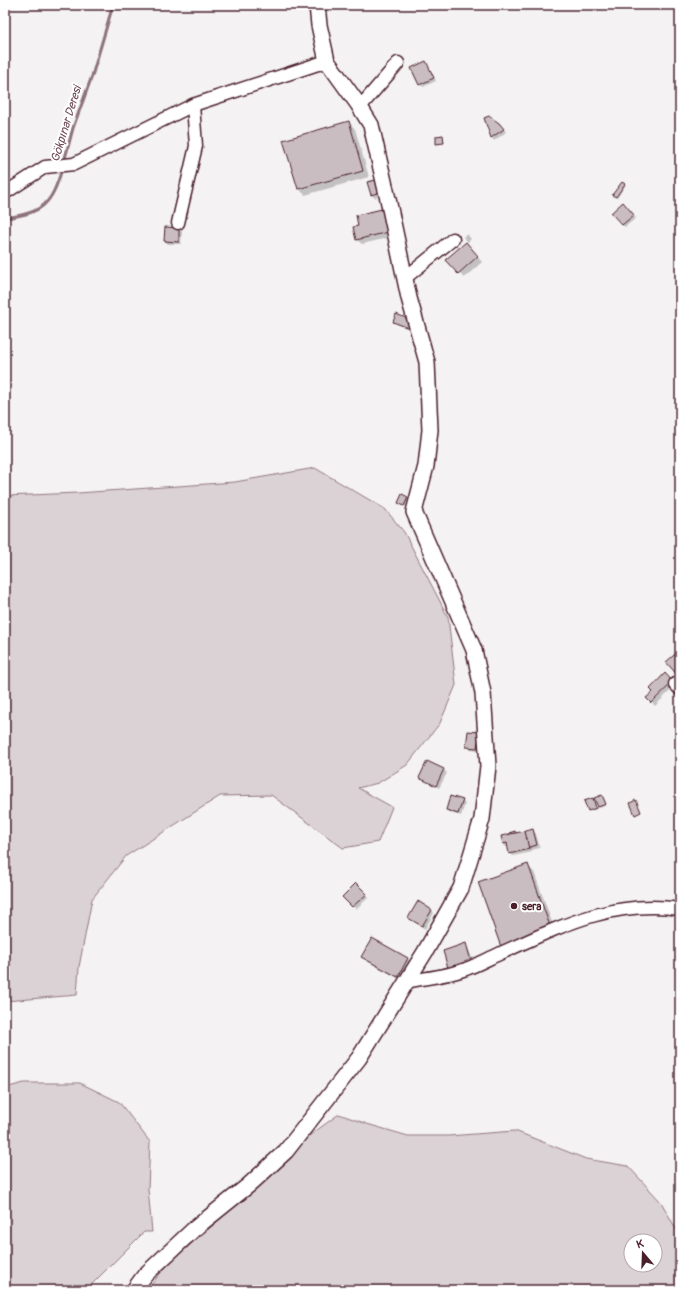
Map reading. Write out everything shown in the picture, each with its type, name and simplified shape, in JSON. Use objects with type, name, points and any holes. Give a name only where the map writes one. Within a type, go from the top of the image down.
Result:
[{"type":"street","points":[[134,1290],[145,1275],[193,1230],[249,1186],[286,1151],[359,1058],[406,982],[461,888],[482,819],[488,766],[483,693],[474,650],[414,512],[426,466],[430,430],[427,362],[404,278],[371,125],[327,61],[319,25],[317,5]]},
{"type":"street","points":[[5,193],[45,167],[74,164],[192,105],[327,61]]},
{"type":"street","points":[[360,107],[398,63]]},
{"type":"street","points":[[178,223],[196,146],[192,105]]},
{"type":"street","points":[[404,278],[453,239]]},
{"type":"street","points":[[406,982],[465,970],[569,923],[597,914],[632,907],[670,907],[680,909]]},
{"type":"shaded area","points":[[315,468],[385,509],[404,532],[448,617],[456,685],[440,723],[407,765],[378,783],[358,788],[392,807],[378,842],[343,848],[271,795],[220,796],[126,856],[92,899],[79,967],[77,995],[5,1001],[5,496],[78,493],[235,482]]},
{"type":"shaded area","points":[[24,1083],[80,1083],[119,1102],[150,1142],[148,1189],[152,1232],[144,1232],[86,1290],[5,1290],[5,1088]]},
{"type":"shaded area","points":[[339,1114],[408,1136],[448,1136],[515,1131],[586,1159],[628,1166],[661,1202],[680,1236],[680,1290],[147,1290],[168,1264],[255,1189],[302,1141]]},
{"type":"building","points":[[426,61],[434,78],[419,85],[411,68]]},
{"type":"building","points":[[489,116],[499,123],[504,129],[491,138],[484,118]]},
{"type":"building","points":[[349,121],[363,171],[298,189],[283,140]]},
{"type":"building","points":[[443,135],[444,143],[436,144],[436,136]]},
{"type":"building","points":[[376,180],[380,192],[371,195],[367,182]]},
{"type":"building","points":[[622,182],[625,184],[616,197],[612,195]]},
{"type":"building","points":[[623,202],[634,215],[622,225],[611,213]]},
{"type":"building","points":[[382,209],[388,232],[356,240],[353,227],[358,226],[356,215]]},
{"type":"building","points":[[165,227],[179,228],[179,242],[164,241]]},
{"type":"building","points":[[466,242],[478,256],[458,274],[445,260]]},
{"type":"building","points":[[396,314],[411,320],[409,328],[393,322]]},
{"type":"building","points":[[402,494],[408,497],[404,506],[398,503]]},
{"type":"building","points":[[680,650],[680,678],[666,662]]},
{"type":"building","points":[[665,673],[673,682],[651,703],[646,698],[653,692],[650,689]]},
{"type":"building","points":[[468,731],[479,732],[477,748],[466,747]]},
{"type":"building","points":[[427,761],[444,769],[436,786],[419,778]]},
{"type":"building","points":[[602,795],[606,804],[598,807],[594,798]]},
{"type":"building","points":[[450,796],[463,800],[458,814],[446,810]]},
{"type":"building","points":[[593,798],[596,808],[588,811],[584,801]]},
{"type":"building","points":[[636,800],[641,812],[635,815],[630,803]]},
{"type":"building","points":[[533,829],[537,845],[523,849],[519,833]]},
{"type":"building","points":[[515,831],[518,841],[512,842],[509,833]]},
{"type":"building","points":[[525,831],[529,849],[509,854],[507,843],[503,844],[501,836]]},
{"type":"building","name":"sera","points":[[528,864],[551,929],[501,947],[478,882]]},
{"type":"building","points":[[356,883],[367,894],[352,907],[342,897]]},
{"type":"building","points":[[418,901],[432,910],[422,926],[408,918]]},
{"type":"building","points":[[372,938],[408,958],[398,977],[361,957]]},
{"type":"building","points":[[466,943],[471,961],[448,968],[443,951]]},
{"type":"waterway","name":"Gökpınar Deresi","points":[[64,162],[73,128],[92,76],[113,5]]},
{"type":"waterway","name":"Gökpınar Deresi","points":[[5,218],[28,213],[37,210],[44,205],[54,191],[62,169]]},
{"type":"place","name":"sera","points":[[514,906]]}]
